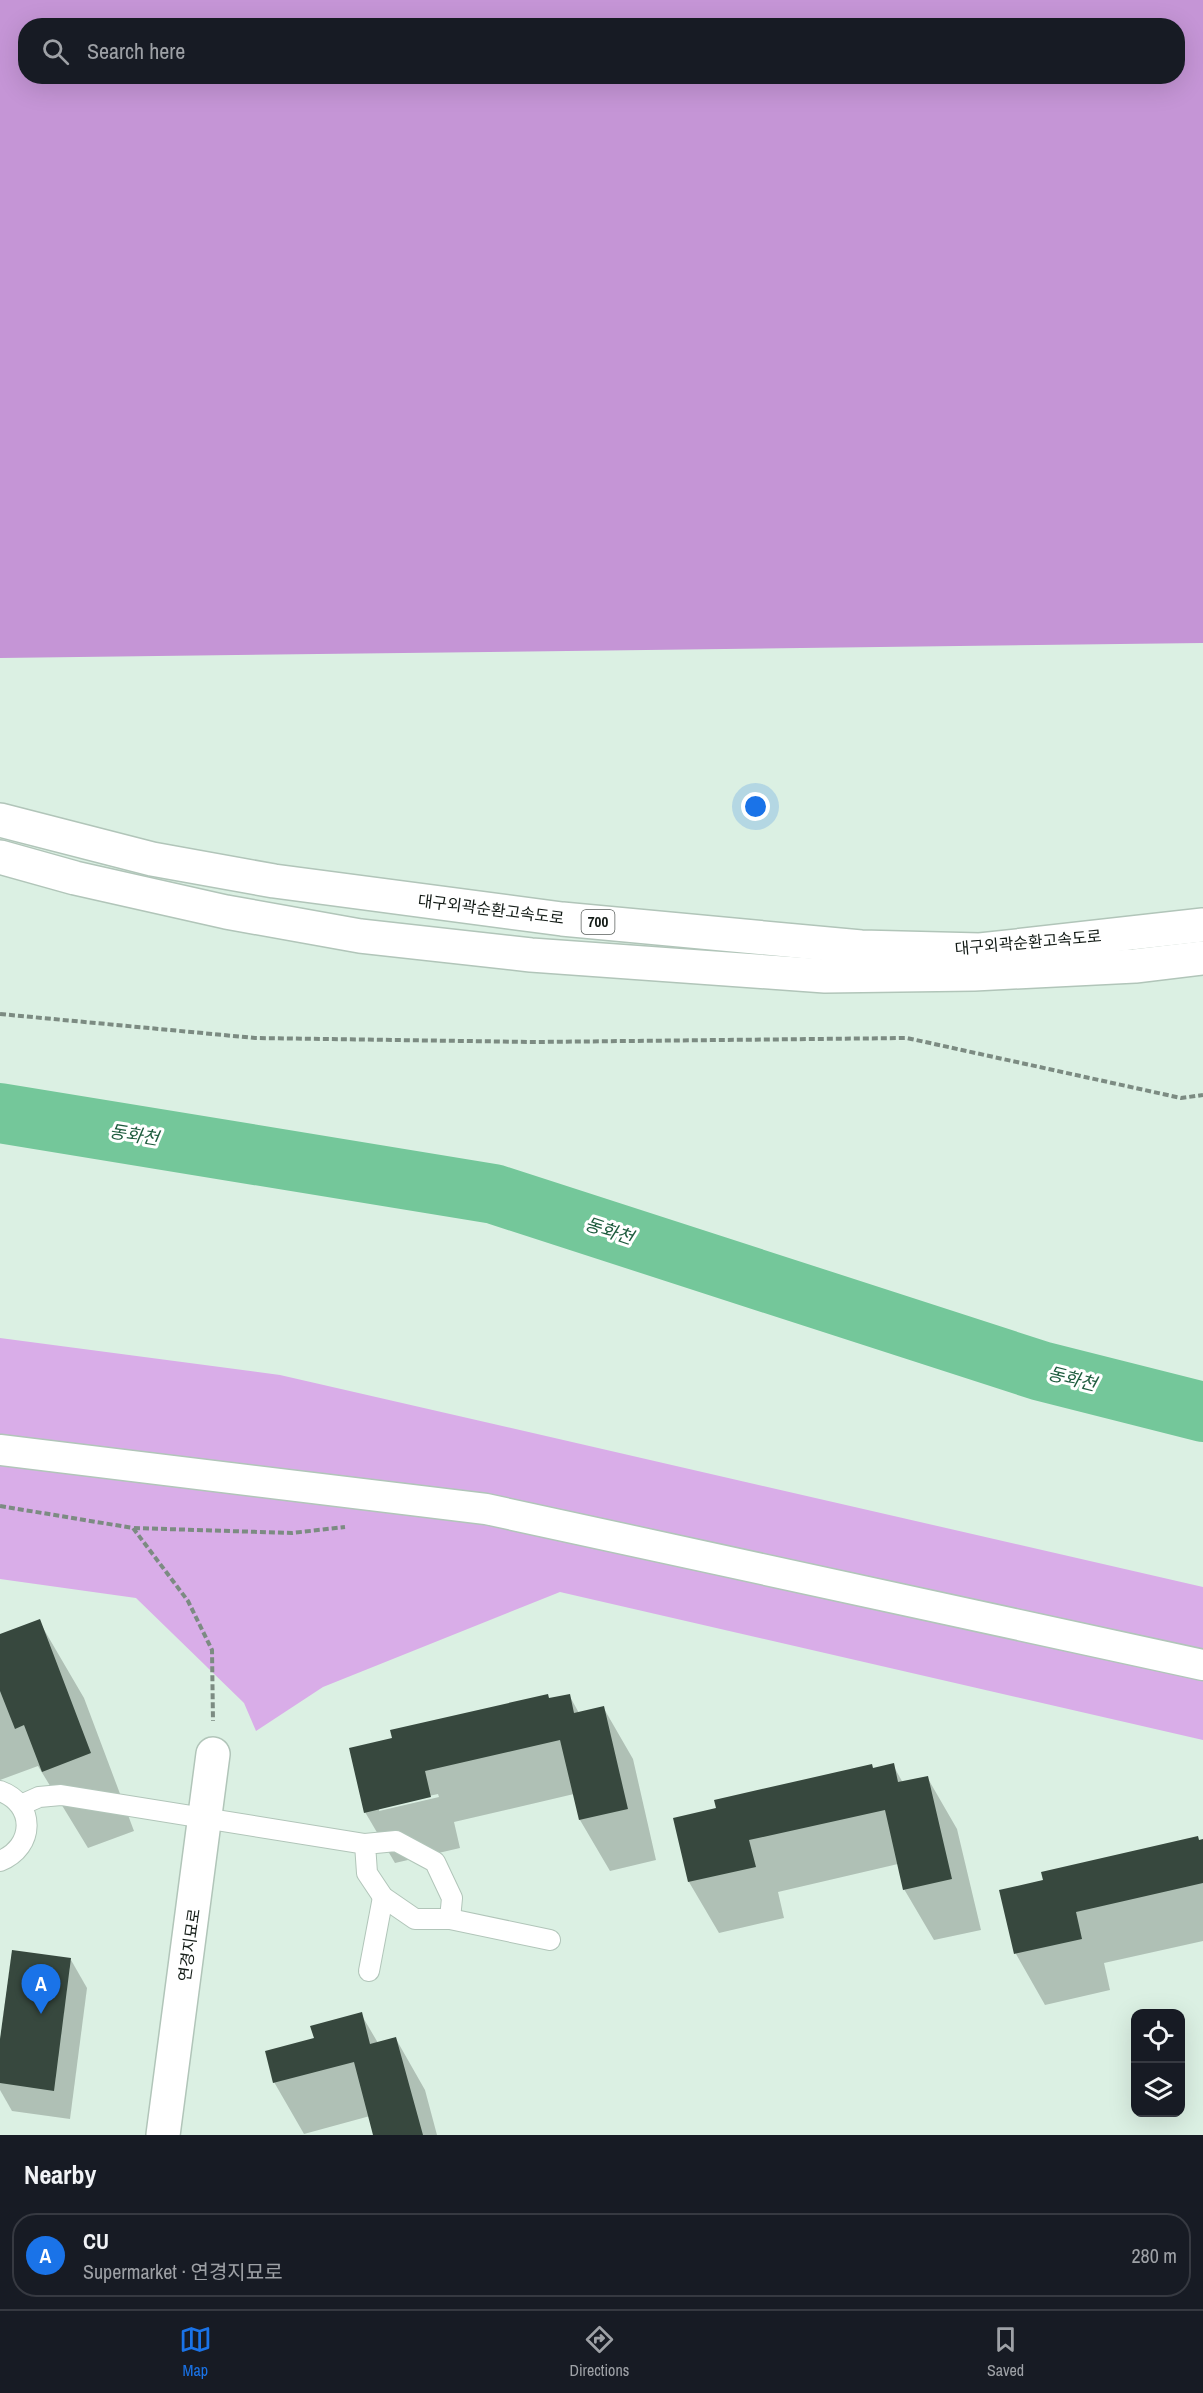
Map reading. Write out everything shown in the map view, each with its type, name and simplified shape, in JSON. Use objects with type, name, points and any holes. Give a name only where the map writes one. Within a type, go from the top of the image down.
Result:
[{"type":"main road","name":"대구외곽순환고속도로","points":[[0,820],[152,859],[274,881],[562,919],[861,947],[980,950],[1203,925]]},
{"type":"main road","name":"대구외곽순환고속도로","points":[[0,857],[75,878],[237,914],[360,936],[531,955],[825,976],[974,974],[1135,966],[1203,958]]},
{"type":"main road","name":"연경지묘로","points":[[163,2135],[213,1754]]},
{"type":"street","points":[[0,1450],[486,1509],[1203,1665]]},
{"type":"lane","points":[[0,1791],[13,1797],[21,1805],[26,1816],[27,1828],[18,1850],[0,1861]]},
{"type":"lane","points":[[21,1805],[39,1797],[61,1795],[365,1844],[396,1841],[435,1862],[452,1898],[450,1919]]},
{"type":"lane","points":[[365,1844],[367,1873],[383,1897],[415,1919],[450,1919],[550,1940]]},
{"type":"lane","points":[[369,1971],[383,1897]]},
{"type":"path","points":[[0,1014],[255,1038],[535,1042],[907,1038],[1181,1098],[1203,1095]]},
{"type":"path","points":[[0,1506],[133,1528],[292,1533],[349,1526]]},
{"type":"path","points":[[133,1528],[188,1601],[212,1650],[213,1754]]},
{"type":"shaded area","points":[[0,0],[1203,0],[1203,643],[0,658]]},
{"type":"shaded area","points":[[0,1338],[280,1375],[1203,1587],[1203,1740],[560,1592],[323,1687],[256,1731],[244,1703],[136,1598],[0,1579]]},
{"type":"building","points":[[40,1619],[91,1753],[42,1772],[24,1725],[15,1729],[0,1691],[0,1634]]},
{"type":"building","points":[[548,1694],[549,1698],[570,1694],[574,1713],[604,1706],[628,1809],[579,1820],[560,1740],[425,1771],[431,1797],[364,1813],[349,1748],[392,1738],[390,1730]]},
{"type":"building","points":[[894,1763],[898,1782],[928,1776],[952,1879],[903,1890],[885,1810],[749,1840],[756,1867],[688,1882],[673,1818],[716,1808],[714,1800],[872,1764],[873,1768]]},
{"type":"building","points":[[1198,1836],[1199,1840],[1203,1839],[1203,1883],[1076,1912],[1082,1939],[1014,1954],[999,1890],[1043,1880],[1041,1872]]},
{"type":"building","points":[[12,1950],[71,1958],[54,2091],[0,2083],[0,2039]]},
{"type":"building","points":[[362,2012],[370,2044],[396,2037],[423,2135],[373,2135],[354,2062],[273,2083],[265,2051],[314,2038],[310,2026]]},
{"type":"waterway","name":"동화천","points":[[0,1113],[494,1194],[1041,1371],[1203,1412]]},
{"type":"place","name":"CU","points":[[41,2014]]}]
